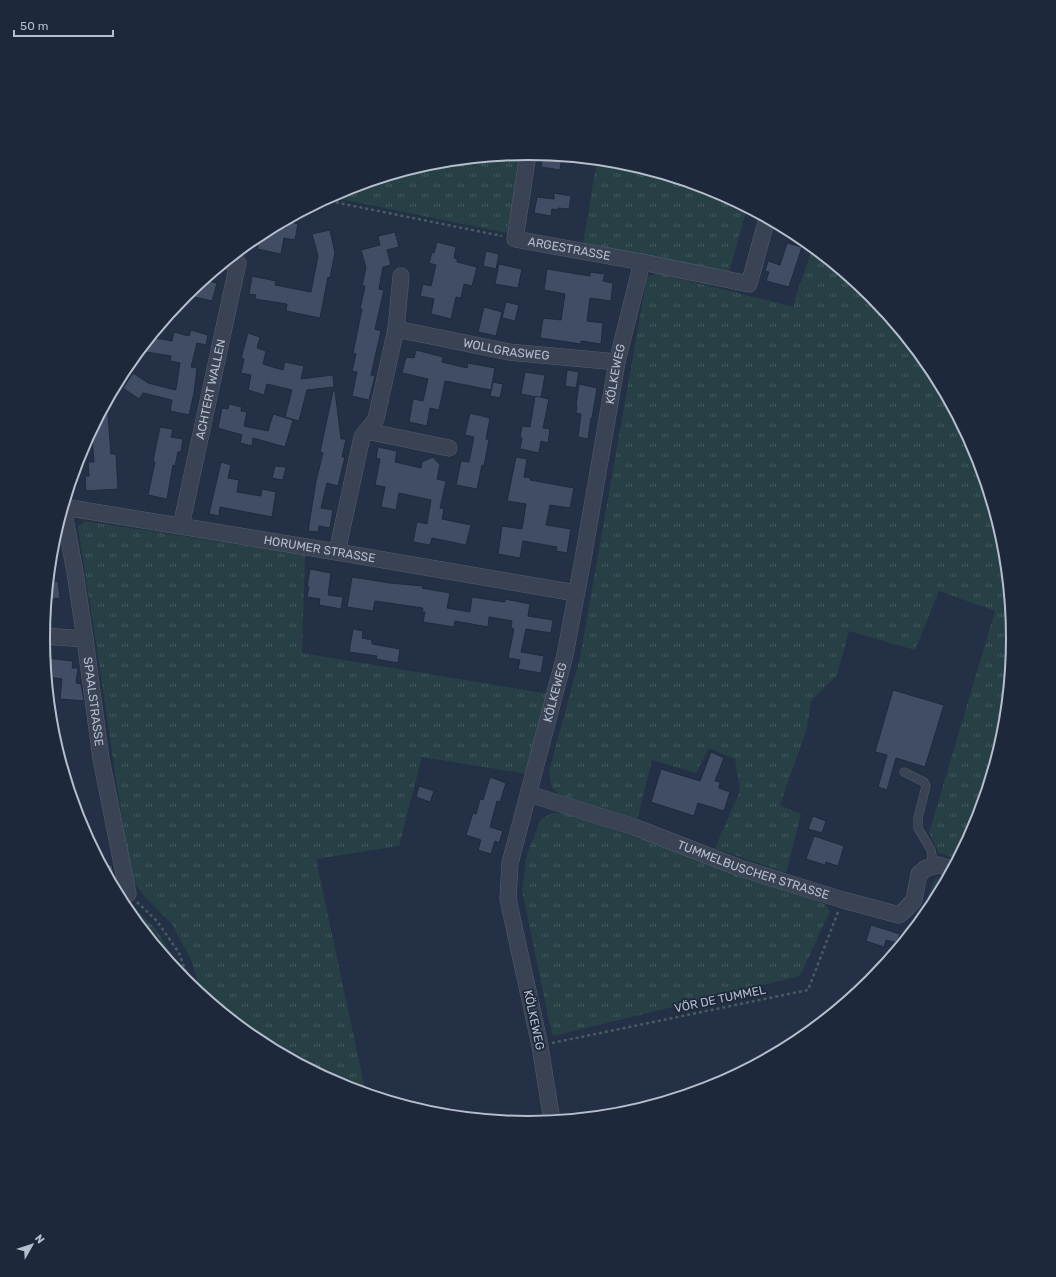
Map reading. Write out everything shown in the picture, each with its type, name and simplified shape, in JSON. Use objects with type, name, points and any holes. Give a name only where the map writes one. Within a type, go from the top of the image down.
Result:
[{"type":"street","points":[[515,239],[527,160]]},
{"type":"street","name":"ARGESTRASSE","points":[[515,239],[642,262],[748,284],[765,224]]},
{"type":"street","name":"ACHTERT WALLEN","points":[[180,526],[238,263],[233,262]]},
{"type":"street","name":"KÖLKEWEG","points":[[551,1115],[540,1046],[508,899],[510,864],[564,655],[617,362],[642,262]]},
{"type":"street","points":[[337,552],[362,437],[376,419],[396,329],[401,276]]},
{"type":"street","name":"WOLLGRASWEG","points":[[396,329],[509,352],[617,362]]},
{"type":"street","points":[[366,431],[449,448]]},
{"type":"street","name":"HORUMER STRASSE","points":[[68,509],[337,552],[576,593]]},
{"type":"street","name":"SPAALSTRASSE","points":[[65,519],[75,572],[101,760],[122,890]]},
{"type":"street","points":[[50,636],[85,638]]},
{"type":"street","name":"TUMMELBUSCHER STRASSE","points":[[529,794],[634,827],[740,868],[843,900],[899,915],[914,900],[919,874],[926,868],[931,867]]},
{"type":"street","points":[[931,867],[939,865],[948,868]]},
{"type":"lane","points":[[904,772],[924,782],[926,786],[918,818],[918,828],[931,850],[931,867]]},
{"type":"path","name":"ARGESTRASSE","points":[[334,202],[515,239]]},
{"type":"path","points":[[126,897],[157,921],[178,953],[185,971]]},
{"type":"path","name":"VÖR DE TUMMEL","points":[[540,1046],[808,990],[843,900]]},
{"type":"green space","points":[[520,161],[507,233],[341,199],[374,186],[435,170],[466,165]]},
{"type":"green space","points":[[596,166],[652,177],[682,186],[711,197],[745,213],[729,272],[583,244]]},
{"type":"green space","points":[[811,253],[843,279],[887,323],[925,373],[957,427],[981,485],[990,515],[997,545],[1005,607],[1005,670],[1002,701],[997,732],[981,792],[970,821],[953,858],[939,853],[929,833],[995,611],[939,591],[915,650],[849,631],[837,675],[811,701],[807,728],[780,805],[801,814],[786,873],[715,848],[740,791],[735,759],[709,748],[696,773],[652,760],[637,821],[560,795],[552,788],[549,771],[580,657],[647,277],[657,273],[794,307],[795,298]]},
{"type":"green space","points":[[85,521],[305,555],[302,653],[549,694],[527,774],[422,757],[399,846],[316,859],[365,1087],[317,1067],[289,1052],[262,1036],[213,998],[198,984],[192,962],[172,924],[146,898],[131,879],[78,527]]},
{"type":"green space","points":[[552,813],[566,813],[825,904],[830,911],[800,976],[553,1036],[522,890],[527,854],[541,819]]},
{"type":"green space","points":[[942,877],[927,901],[934,880]]},
{"type":"green space","points":[[134,907],[156,929],[174,960]]},
{"type":"building","points":[[542,161],[561,162],[560,170],[541,167]]},
{"type":"building","points":[[554,193],[571,196],[569,209],[552,209],[551,216],[534,213],[537,197],[554,199]]},
{"type":"building","points":[[293,223],[298,224],[295,240],[284,238],[281,254],[257,249],[258,244]]},
{"type":"building","points":[[330,230],[335,253],[330,278],[328,277],[320,318],[286,311],[287,304],[255,299],[256,295],[249,294],[252,276],[276,281],[275,285],[311,292],[318,256],[312,234]]},
{"type":"building","points":[[395,232],[399,247],[387,250],[391,265],[383,267],[379,289],[384,290],[375,329],[381,331],[371,375],[375,376],[369,400],[352,396],[357,372],[352,371],[356,354],[353,353],[365,286],[362,286],[366,268],[361,250],[380,245],[378,236]]},
{"type":"building","points":[[437,242],[456,247],[454,258],[457,259],[457,262],[477,267],[472,286],[464,284],[461,298],[456,297],[451,319],[431,314],[434,299],[420,296],[423,284],[431,286],[436,265],[429,263]]},
{"type":"building","points":[[787,243],[802,247],[789,287],[766,281],[769,272],[765,271],[768,261],[780,265]]},
{"type":"building","points":[[486,251],[499,254],[496,269],[483,266]]},
{"type":"building","points":[[499,264],[522,269],[518,288],[495,284]]},
{"type":"building","points":[[547,269],[590,276],[590,272],[605,274],[603,281],[613,283],[611,301],[590,298],[587,321],[603,323],[601,344],[581,341],[581,344],[540,338],[543,318],[561,320],[565,294],[544,290]]},
{"type":"building","points":[[210,281],[217,283],[212,301],[194,297]]},
{"type":"building","points":[[506,302],[519,305],[515,321],[502,318]]},
{"type":"building","points":[[484,307],[502,312],[496,336],[478,332]]},
{"type":"building","points":[[191,330],[208,335],[206,345],[197,343],[191,367],[197,368],[194,393],[189,415],[170,411],[172,400],[143,393],[139,399],[123,388],[133,373],[148,383],[175,390],[180,363],[170,361],[171,356],[146,352],[157,338],[172,341],[174,332],[189,336]]},
{"type":"building","points":[[248,333],[260,337],[257,348],[266,351],[263,364],[283,370],[285,362],[304,366],[301,379],[333,375],[334,387],[307,390],[299,421],[285,417],[292,390],[267,384],[264,395],[248,390],[251,375],[241,373],[244,359],[241,358]]},
{"type":"building","points":[[416,350],[443,357],[442,362],[467,368],[468,363],[495,368],[491,390],[445,381],[439,410],[430,408],[427,426],[409,422],[413,399],[423,401],[428,379],[402,373],[406,357],[414,358]]},
{"type":"building","points":[[567,370],[579,372],[576,388],[565,386]]},
{"type":"building","points":[[525,372],[545,375],[541,398],[521,394]]},
{"type":"building","points":[[493,382],[503,384],[500,398],[490,396]]},
{"type":"building","points":[[579,384],[597,388],[588,439],[578,437],[581,414],[576,413],[576,405]]},
{"type":"building","points":[[333,391],[335,391],[341,439],[346,439],[342,457],[345,457],[338,486],[327,483],[321,508],[333,510],[330,528],[319,526],[318,532],[308,531],[316,481],[323,453],[320,452]]},
{"type":"building","points":[[535,396],[549,399],[543,428],[550,429],[548,443],[541,441],[539,453],[520,449],[522,426],[530,427]]},
{"type":"building","points":[[229,404],[242,407],[241,411],[247,412],[244,426],[268,431],[273,414],[293,420],[285,447],[253,438],[252,446],[240,443],[242,435],[218,428],[222,408],[228,409]]},
{"type":"building","points":[[108,411],[111,454],[116,454],[118,489],[86,491],[85,476],[89,476],[88,462],[94,462],[92,442]]},
{"type":"building","points":[[470,413],[490,418],[486,439],[489,440],[484,466],[482,465],[477,489],[456,485],[461,461],[469,462],[474,437],[465,435]]},
{"type":"building","points":[[160,427],[173,429],[171,437],[183,439],[181,452],[178,452],[175,466],[173,465],[167,499],[148,495]]},
{"type":"building","points":[[378,447],[397,451],[395,462],[421,468],[422,462],[433,457],[440,465],[437,479],[446,481],[440,508],[444,509],[442,519],[471,525],[466,545],[432,538],[430,545],[413,542],[417,522],[427,524],[431,500],[399,493],[396,510],[381,507],[385,487],[375,485],[380,459],[376,458]]},
{"type":"building","points":[[516,457],[527,459],[524,477],[531,478],[530,480],[574,488],[570,508],[550,505],[546,525],[571,529],[567,553],[556,551],[557,547],[523,541],[520,558],[498,554],[502,526],[522,529],[526,504],[507,501]]},
{"type":"building","points":[[221,462],[231,465],[228,478],[239,480],[237,492],[261,496],[262,489],[276,492],[272,517],[220,507],[219,516],[209,514]]},
{"type":"building","points":[[275,466],[286,467],[283,480],[272,478]]},
{"type":"building","points":[[310,569],[331,573],[328,595],[343,597],[341,609],[319,605],[320,599],[307,597]]},
{"type":"building","points":[[352,577],[423,586],[422,588],[450,593],[447,608],[470,612],[472,597],[505,602],[505,599],[530,604],[528,616],[553,620],[551,633],[526,629],[521,652],[544,656],[541,673],[518,669],[520,660],[508,658],[514,629],[511,628],[512,621],[489,617],[488,627],[455,621],[454,627],[423,622],[425,612],[422,612],[423,608],[375,601],[373,611],[347,607]]},
{"type":"building","points":[[58,581],[60,598],[52,599],[53,582]]},
{"type":"building","points":[[353,629],[363,631],[362,638],[372,640],[372,644],[400,649],[398,663],[376,659],[377,656],[349,652]]},
{"type":"building","points":[[51,659],[73,661],[72,668],[78,668],[76,683],[81,684],[84,701],[60,699],[62,679],[52,678]]},
{"type":"building","points":[[893,690],[944,705],[925,767],[896,758],[887,790],[878,787],[887,755],[875,752]]},
{"type":"building","points":[[711,752],[724,758],[715,781],[720,782],[719,788],[730,792],[724,811],[698,803],[694,816],[651,802],[661,769],[700,781]]},
{"type":"building","points":[[490,777],[506,783],[500,802],[497,801],[490,827],[503,831],[499,843],[495,841],[491,854],[478,850],[481,840],[466,835],[473,813],[476,814],[480,799],[483,800]]},
{"type":"building","points":[[419,786],[434,791],[430,802],[416,797]]},
{"type":"building","points":[[813,816],[826,821],[822,833],[808,829]]},
{"type":"building","points":[[814,836],[844,846],[838,866],[826,862],[825,865],[806,859]]},
{"type":"building","points":[[107,865],[112,865],[115,878]]},
{"type":"building","points":[[871,925],[900,934],[896,943],[886,940],[884,947],[866,941]]}]
